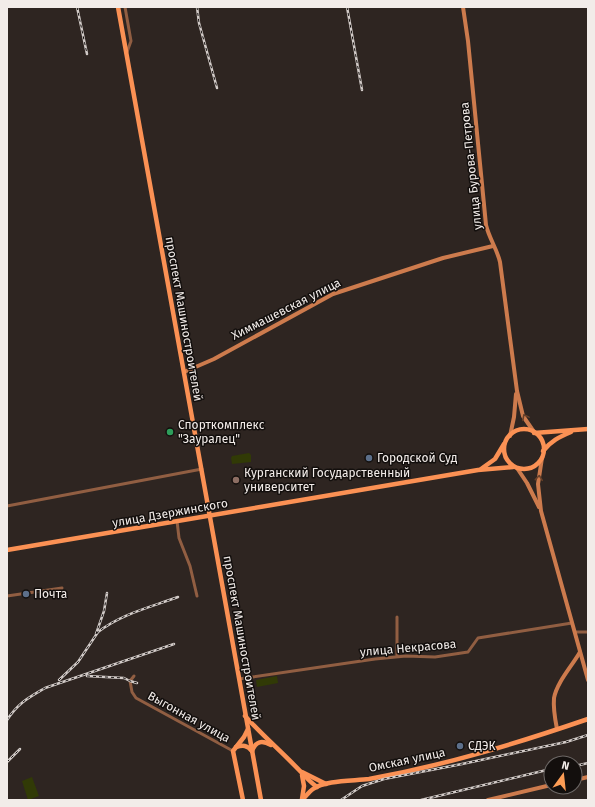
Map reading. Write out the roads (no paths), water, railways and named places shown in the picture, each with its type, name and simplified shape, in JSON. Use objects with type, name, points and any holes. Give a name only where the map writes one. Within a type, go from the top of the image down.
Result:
[{"type":"main road","name":"проспект Машиностроителей","points":[[118,7],[261,800]]},
{"type":"main road","name":"улица Бурова-Петрова","points":[[463,7],[471,74],[484,215],[488,236],[498,254],[500,262],[517,391],[523,416],[534,432]]},
{"type":"main road","name":"Химмашевская улица","points":[[184,372],[214,359],[334,294],[444,258],[493,246]]},
{"type":"main road","name":"улица Бурова-Петрова","points":[[510,436],[517,391]]},
{"type":"main road","points":[[541,511],[527,483],[505,455],[504,448],[506,441],[515,432],[522,430],[534,432],[588,429]]},
{"type":"main road","points":[[543,451],[557,437],[576,430]]},
{"type":"main road","points":[[534,432],[543,444],[538,484],[541,511],[588,680]]},
{"type":"main road","name":"улица Дзержинского","points":[[478,470],[495,459],[506,441]]},
{"type":"main road","points":[[515,467],[530,468],[538,463],[542,458]]},
{"type":"main road","name":"улица Дзержинского","points":[[7,550],[478,470],[515,467]]},
{"type":"main road","points":[[557,729],[554,706],[555,694],[580,652]]},
{"type":"main road","points":[[573,664],[583,662]]},
{"type":"main road","points":[[245,716],[275,748],[316,787]]},
{"type":"main road","name":"Омская улица","points":[[302,800],[316,787],[326,784],[368,779],[454,761],[511,745],[588,719]]},
{"type":"main road","points":[[243,800],[235,749],[248,730]]},
{"type":"main road","points":[[235,749],[243,745],[250,748],[252,751],[255,745],[260,742],[264,742],[275,748]]},
{"type":"main road","points":[[301,772],[326,784]]},
{"type":"main road","points":[[301,772],[304,786],[302,800]]},
{"type":"main road","points":[[488,800],[543,788]]},
{"type":"street","points":[[125,7],[131,41],[126,52]]},
{"type":"street","points":[[7,506],[202,469]]},
{"type":"street","points":[[177,521],[179,538],[190,566],[197,596]]},
{"type":"street","points":[[7,596],[62,588]]},
{"type":"street","points":[[396,617],[397,656]]},
{"type":"street","name":"улица Некрасова","points":[[239,679],[397,656],[435,657],[468,652],[478,638],[572,623]]},
{"type":"street","points":[[575,632],[588,632]]},
{"type":"street","name":"Выгонная улица","points":[[134,676],[130,681],[132,692],[136,698],[235,749]]},
{"type":"railway","points":[[77,7],[87,54]]},
{"type":"railway","points":[[197,7],[199,23],[217,88]]},
{"type":"railway","points":[[347,7],[362,90]]},
{"type":"railway","points":[[96,634],[104,611],[107,593]]},
{"type":"railway","points":[[59,680],[78,662],[98,632],[116,620],[178,597]]},
{"type":"railway","points":[[7,720],[19,705],[45,688],[174,644]]},
{"type":"railway","points":[[87,676],[124,678],[137,683]]},
{"type":"railway","points":[[341,800],[362,786],[384,779],[566,742],[588,735]]},
{"type":"railway","points":[[7,762],[20,749]]},
{"type":"railway","points":[[583,764],[588,763]]},
{"type":"railway","points":[[421,800],[543,771]]},
{"type":"place","name":"Спорткомплекс \"Зауралец\"","points":[[170,432]]},
{"type":"place","name":"Городской Суд","points":[[369,458]]},
{"type":"place","name":"Курганский Государственный университет","points":[[236,480]]},
{"type":"place","name":"Почта","points":[[26,594]]},
{"type":"place","name":"СДЭК","points":[[460,746]]}]
